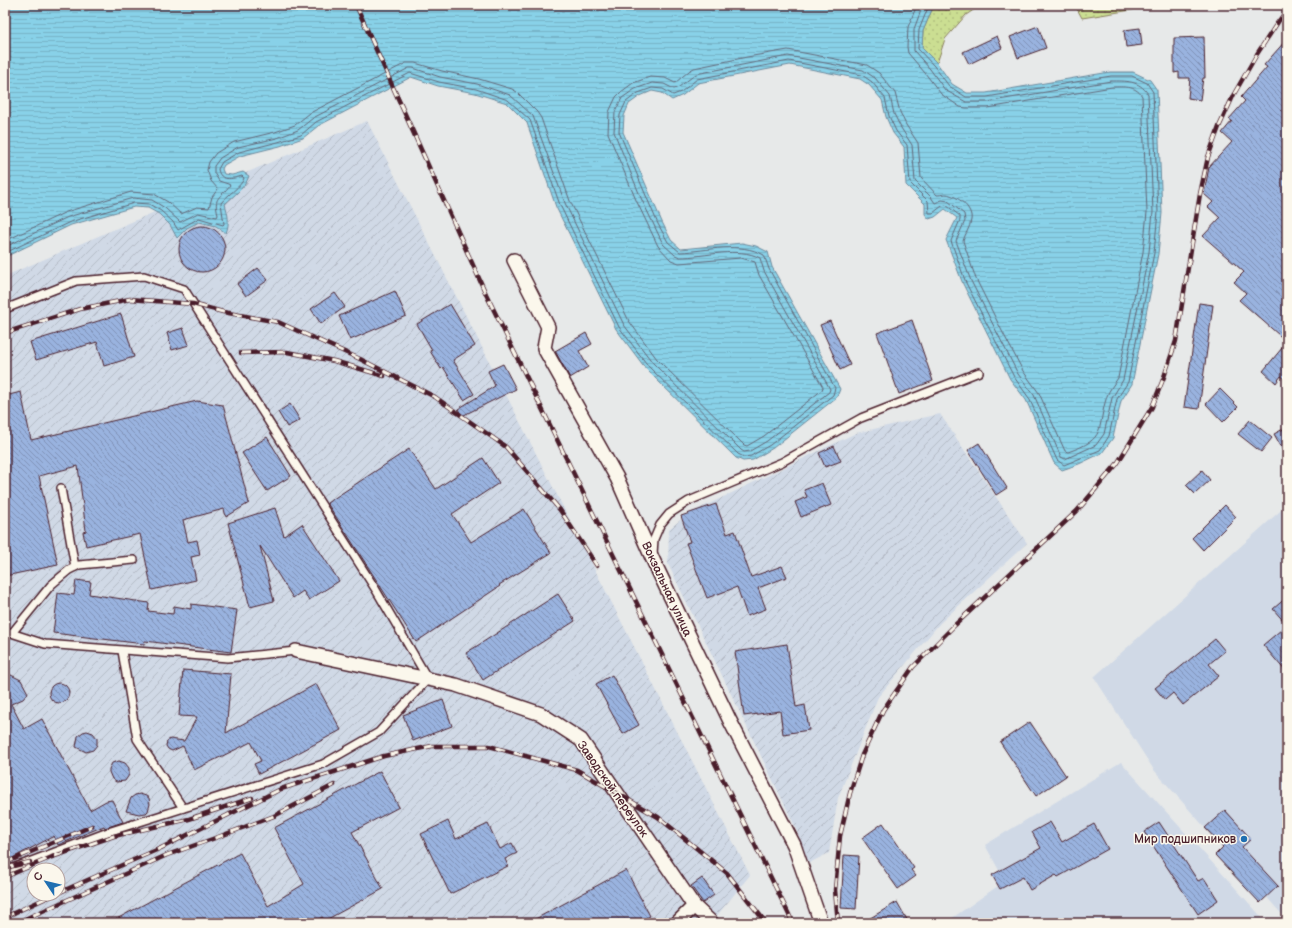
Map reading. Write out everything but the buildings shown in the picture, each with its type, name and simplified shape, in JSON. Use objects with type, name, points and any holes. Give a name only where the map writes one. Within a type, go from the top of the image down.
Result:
[{"type":"street","name":"Вокзальная улица","points":[[514,260],[548,327],[544,348],[617,478],[653,560],[730,721],[794,845],[821,923]]},
{"type":"street","name":"Заводской переулок","points":[[296,651],[456,685],[541,714],[581,740],[694,906],[712,923]]},
{"type":"street","points":[[677,923],[694,906]]},
{"type":"lane","points":[[5,309],[76,281],[144,276],[184,289],[376,590],[428,679],[379,732],[323,764],[108,832],[5,871]]},
{"type":"lane","points":[[653,560],[654,539],[660,525],[669,514],[689,501],[782,462],[861,418],[979,372]]},
{"type":"lane","points":[[61,488],[75,567]]},
{"type":"lane","points":[[134,560],[78,565],[51,585],[8,632],[45,644],[228,658],[296,651]]},
{"type":"lane","points":[[122,651],[137,739],[183,808]]},
{"type":"shaded area","points":[[367,121],[750,875],[711,923],[5,923],[5,276]]},
{"type":"shaded area","points":[[940,414],[1027,543],[940,623],[878,697],[838,798],[829,853],[809,863],[794,824],[668,564],[669,529],[688,514],[856,433]]},
{"type":"shaded area","points":[[1287,505],[1287,920],[1154,770],[1094,677]]},
{"type":"shaded area","points":[[1121,762],[1267,923],[950,923],[948,921],[1005,881],[985,845]]},
{"type":"green space","points":[[934,5],[981,5],[966,15],[945,39],[937,63],[922,48],[923,31]]},
{"type":"green space","points":[[1075,5],[1156,5],[1156,6],[1082,18]]},
{"type":"water","points":[[5,5],[934,5],[923,31],[922,48],[937,63],[952,84],[967,93],[986,93],[1110,72],[1133,72],[1150,80],[1157,90],[1162,213],[1158,254],[1132,384],[1121,401],[1113,438],[1102,453],[1079,464],[1062,470],[1054,463],[1026,400],[1010,379],[963,284],[946,240],[957,218],[945,209],[935,217],[929,219],[925,214],[925,204],[906,185],[904,147],[893,133],[886,117],[882,100],[869,85],[860,79],[790,65],[698,83],[683,95],[672,100],[662,93],[652,91],[640,96],[629,104],[624,116],[623,132],[671,240],[681,249],[742,243],[756,246],[768,252],[772,267],[840,389],[837,397],[773,448],[753,460],[743,461],[736,458],[646,369],[616,329],[556,207],[527,123],[507,103],[475,93],[438,86],[411,77],[318,126],[303,138],[280,146],[240,156],[224,165],[222,169],[224,174],[232,175],[243,172],[249,176],[242,188],[225,204],[228,218],[226,233],[216,226],[199,222],[187,228],[177,238],[170,225],[159,214],[148,208],[134,207],[71,225],[5,257]]},
{"type":"railway","points":[[356,5],[486,294],[793,923]]},
{"type":"railway","points":[[838,923],[835,890],[840,836],[850,793],[862,755],[883,710],[913,667],[955,625],[1077,511],[1117,464],[1152,407],[1176,341],[1200,194],[1208,157],[1219,127],[1234,94],[1257,54],[1287,10]]},
{"type":"railway","points":[[5,333],[80,309],[130,299],[193,304],[223,312],[278,322],[360,359],[435,397],[506,447],[560,510],[597,566]]},
{"type":"railway","points":[[241,353],[287,352],[334,361],[384,376]]},
{"type":"railway","points":[[66,890],[161,848],[281,789],[384,756],[432,746],[489,746],[577,770],[658,817],[727,873],[766,923]]},
{"type":"railway","points":[[16,923],[167,855],[274,816],[334,785]]},
{"type":"railway","points":[[5,877],[52,857],[114,836],[189,819],[252,798]]},
{"type":"railway","points":[[5,863],[92,826]]},
{"type":"railway","points":[[5,868],[26,863]]},
{"type":"railway","points":[[5,917],[38,902]]},
{"type":"place","name":"Мир подшипников","points":[[1244,839]]}]
